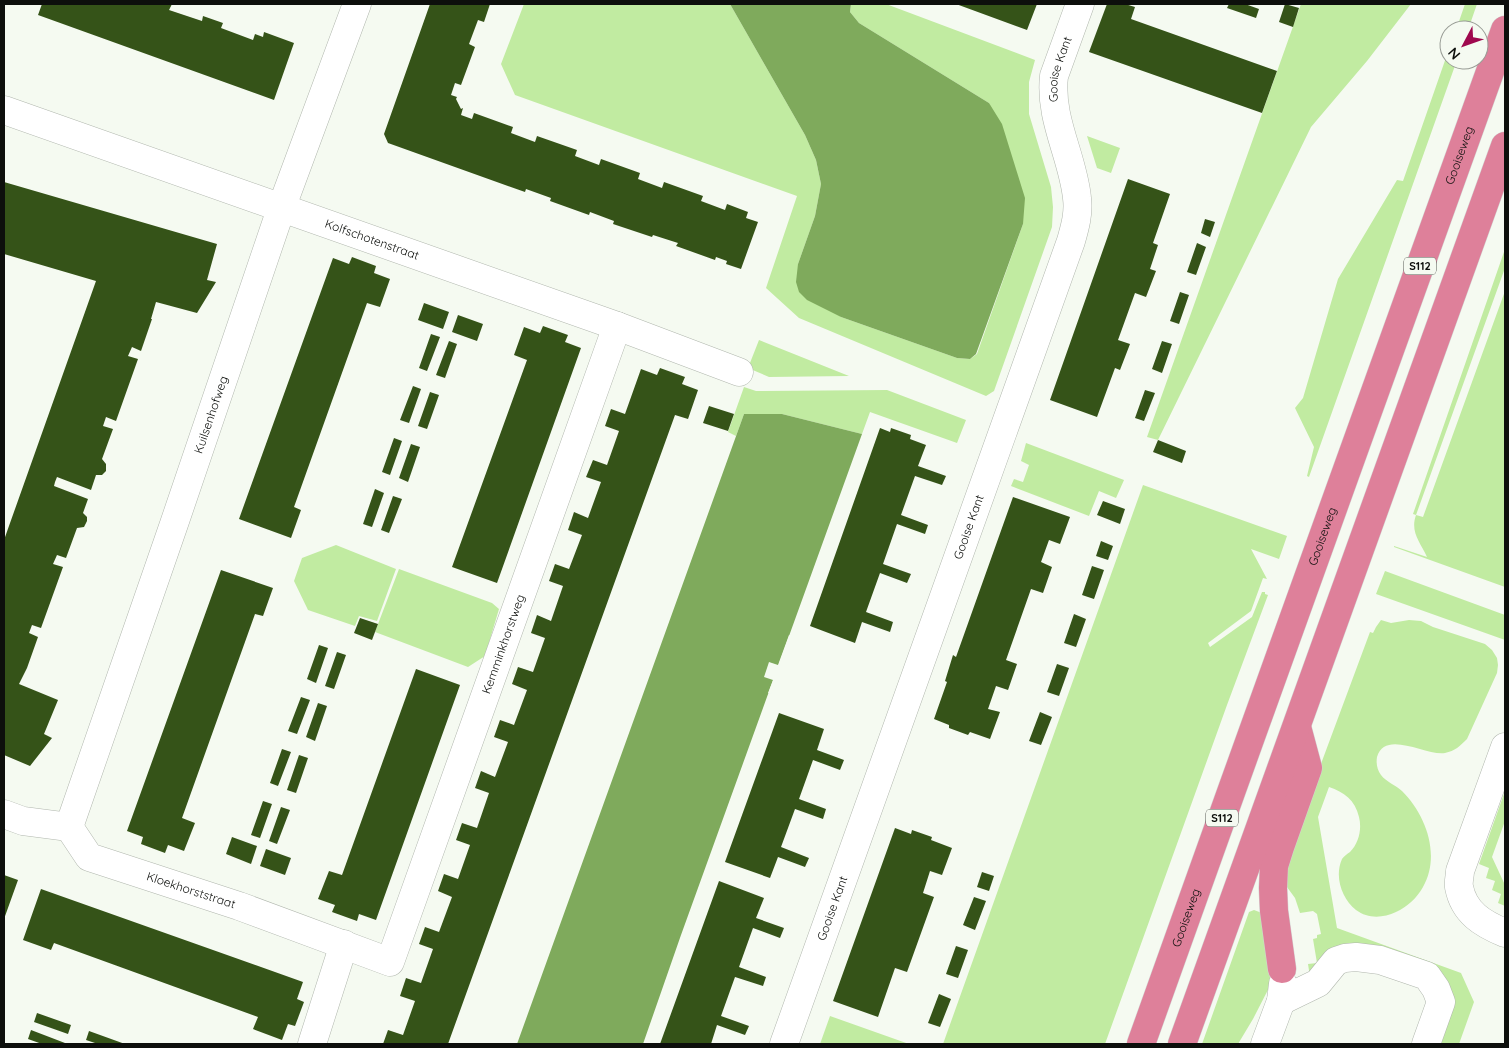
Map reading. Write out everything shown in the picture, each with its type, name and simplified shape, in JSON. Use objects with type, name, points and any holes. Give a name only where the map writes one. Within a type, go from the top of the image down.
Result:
[{"type":"highway","name":"Gooiseweg","points":[[1141,1044],[1505,30]]},
{"type":"highway","points":[[1182,1044],[1505,146]]},
{"type":"highway","points":[[1282,969],[1274,911],[1274,866],[1308,768],[1296,726]]},
{"type":"street","name":"Kuilsenhofweg","points":[[69,827],[281,209],[357,4]]},
{"type":"street","name":"Gooise Kant","points":[[784,1044],[1077,221],[1075,183],[1056,115],[1052,88],[1054,76],[1080,4]]},
{"type":"street","name":"Kolfschotenstraat","points":[[4,110],[617,326],[739,372]]},
{"type":"street","name":"Kemminkhorstweg","points":[[390,962],[617,326]]},
{"type":"street","points":[[1505,747],[1460,871],[1458,886],[1470,912],[1482,923],[1505,933]]},
{"type":"street","points":[[4,814],[23,820],[69,827]]},
{"type":"street","name":"Kloekhorststraat","points":[[69,827],[90,857],[239,906],[390,962]]},
{"type":"street","points":[[312,1044],[344,944]]},
{"type":"street","points":[[1281,1001],[1318,983],[1336,961],[1356,957],[1380,960],[1426,976],[1436,989],[1441,1002],[1426,1044]]},
{"type":"street","points":[[1265,1044],[1281,1001],[1284,983],[1282,969]]},
{"type":"shaded area","points":[[524,4],[730,4],[805,135],[816,160],[821,184],[815,216],[798,264],[841,317],[957,358],[970,359],[977,354],[1023,224],[989,103],[859,23],[850,12],[851,4],[886,4],[1035,60],[1029,82],[1029,114],[1051,187],[1052,227],[994,391],[986,396],[799,318],[766,288],[797,196],[515,95],[501,64]]},
{"type":"shaded area","points":[[730,4],[851,4],[850,12],[859,23],[989,103],[1002,124],[1025,198],[1023,224],[976,354],[970,359],[957,358],[841,317],[807,300],[799,292],[796,282],[798,264],[815,216],[821,184],[816,160],[805,135]]},
{"type":"shaded area","points":[[1301,4],[1411,4],[1367,61],[1311,127],[1158,440],[1147,437]]},
{"type":"shaded area","points":[[1465,4],[1477,4],[1471,20],[1459,20]]},
{"type":"shaded area","points":[[1442,70],[1453,70],[1309,477],[1307,476],[1314,447],[1295,408],[1303,398],[1338,279],[1397,180],[1403,181]]},
{"type":"shaded area","points":[[1087,136],[1120,148],[1111,173],[1097,168]]},
{"type":"shaded area","points":[[1505,249],[1505,268],[1416,515],[1413,514]]},
{"type":"shaded area","points":[[1505,291],[1505,587],[1394,547],[1427,557],[1415,532],[1414,521],[1416,515],[1423,517]]},
{"type":"shaded area","points":[[759,340],[849,376],[769,377],[748,368]]},
{"type":"shaded area","points":[[744,387],[756,391],[887,390],[966,420],[957,443],[870,412],[862,434],[782,414],[744,414],[736,436],[728,432]]},
{"type":"shaded area","points":[[744,414],[782,414],[862,434],[643,1044],[517,1044]]},
{"type":"shaded area","points":[[1026,443],[1124,480],[1116,498],[1099,491],[1089,516],[1011,486],[1014,479],[1023,482],[1029,465],[1021,461]]},
{"type":"shaded area","points":[[1143,485],[1287,536],[1279,559],[1251,549],[1267,579],[1263,578],[1251,611],[1208,643],[1210,647],[1252,617],[1262,592],[1268,595],[1105,1044],[943,1044]]},
{"type":"shaded area","points":[[336,545],[396,569],[377,621],[359,616],[355,626],[308,610],[294,581],[302,558]]},
{"type":"shaded area","points":[[399,569],[492,603],[499,609],[485,656],[468,667],[375,632]]},
{"type":"shaded area","points":[[1385,571],[1505,615],[1505,640],[1376,594]]},
{"type":"shaded area","points":[[1381,620],[1391,623],[1409,620],[1421,621],[1433,627],[1485,644],[1497,658],[1497,673],[1467,739],[1460,746],[1452,751],[1437,753],[1397,744],[1388,745],[1381,749],[1377,757],[1377,766],[1380,773],[1411,801],[1424,823],[1428,836],[1431,862],[1428,875],[1421,891],[1411,902],[1396,912],[1381,916],[1365,915],[1356,910],[1343,894],[1339,880],[1342,859],[1356,844],[1359,836],[1360,822],[1355,806],[1352,801],[1339,791],[1329,787],[1318,817],[1337,928],[1461,973],[1474,1002],[1459,1044],[1436,1044],[1450,998],[1360,948],[1310,977],[1308,964],[1317,963],[1313,939],[1321,934],[1317,914],[1313,911],[1300,913],[1295,898],[1284,883],[1299,823],[1370,632],[1373,633]]},
{"type":"shaded area","points":[[1505,791],[1505,821],[1492,857],[1505,885],[1505,906],[1498,903],[1501,894],[1492,890],[1495,881],[1486,878],[1489,868],[1479,864]]},
{"type":"shaded area","points":[[1254,910],[1262,913],[1272,982],[1238,1044],[1202,1044],[1249,912]]},
{"type":"shaded area","points":[[830,1016],[909,1044],[820,1044]]},
{"type":"pier","points":[[789,635],[792,636],[771,694],[768,693],[773,680],[764,677],[769,662],[778,665]]},
{"type":"building","points":[[42,4],[172,4],[169,10],[202,21],[203,16],[223,23],[221,28],[253,40],[255,34],[263,37],[264,32],[294,43],[274,100],[38,15]]},
{"type":"building","points":[[430,4],[490,4],[484,22],[478,20],[469,44],[475,47],[461,85],[455,83],[451,95],[457,97],[456,99],[461,109],[463,108],[461,115],[472,119],[474,113],[513,127],[511,133],[535,142],[537,136],[577,150],[575,156],[599,165],[601,159],[640,173],[638,179],[662,188],[664,182],[703,196],[701,201],[725,210],[727,204],[748,212],[746,218],[758,222],[741,269],[726,264],[727,261],[716,257],[715,260],[676,246],[678,243],[653,235],[652,237],[613,224],[614,221],[590,212],[589,215],[550,201],[551,198],[526,189],[525,192],[388,143],[384,134]]},
{"type":"building","points":[[956,4],[1037,4],[1027,30]]},
{"type":"building","points":[[1107,4],[1125,4],[1135,7],[1131,19],[1277,71],[1262,113],[1089,52]]},
{"type":"building","points":[[1229,4],[1245,4],[1259,9],[1256,18],[1227,8]]},
{"type":"building","points":[[1285,4],[1299,8],[1293,27],[1279,22]]},
{"type":"building","points":[[1128,179],[1170,194],[1153,243],[1158,245],[1150,269],[1156,271],[1146,297],[1135,293],[1118,340],[1130,344],[1120,370],[1115,368],[1097,417],[1050,400]]},
{"type":"building","points":[[4,182],[217,244],[207,280],[216,282],[197,313],[156,302],[141,351],[132,347],[128,356],[138,359],[116,421],[106,417],[103,426],[113,429],[102,459],[106,464],[106,471],[102,475],[96,475],[91,490],[57,477],[55,482],[54,486],[88,499],[83,513],[87,517],[87,521],[84,527],[77,528],[66,558],[57,555],[53,564],[63,567],[41,628],[32,625],[29,633],[38,637],[19,684],[58,700],[44,734],[52,738],[30,766],[4,755],[4,540],[96,281],[4,254]]},
{"type":"building","points":[[1205,219],[1215,222],[1210,237],[1201,233]]},
{"type":"building","points":[[1197,243],[1206,247],[1196,275],[1187,272]]},
{"type":"building","points":[[352,257],[376,266],[374,273],[390,279],[380,307],[367,303],[294,507],[301,510],[291,538],[239,519],[333,258],[349,264]]},
{"type":"building","points":[[1180,292],[1189,295],[1179,324],[1170,321]]},
{"type":"building","points":[[424,303],[449,312],[443,329],[418,320]]},
{"type":"building","points":[[458,315],[483,324],[477,341],[452,332]]},
{"type":"building","points":[[543,326],[568,335],[565,342],[581,348],[497,583],[452,567],[527,360],[514,355],[524,327],[540,333]]},
{"type":"building","points":[[431,334],[440,337],[427,371],[419,368]]},
{"type":"building","points":[[449,341],[457,344],[445,378],[436,375]]},
{"type":"building","points":[[1162,341],[1172,344],[1162,373],[1152,369]]},
{"type":"building","points":[[660,368],[685,377],[682,384],[698,390],[688,419],[675,415],[448,1044],[383,1044],[388,1030],[403,1035],[415,1001],[400,996],[406,978],[421,983],[433,949],[419,944],[425,927],[439,932],[452,897],[438,891],[444,874],[458,879],[470,845],[456,840],[462,823],[477,828],[489,793],[475,788],[481,771],[495,777],[508,742],[494,737],[500,720],[514,725],[527,690],[512,684],[518,667],[533,672],[545,638],[531,633],[537,615],[551,621],[563,586],[549,581],[555,564],[569,569],[582,535],[568,530],[574,512],[588,518],[601,482],[586,477],[593,460],[607,465],[619,431],[605,426],[611,409],[625,414],[641,369],[657,375]]},
{"type":"building","points":[[413,386],[421,389],[409,423],[400,420]]},
{"type":"building","points":[[1145,390],[1155,393],[1144,421],[1135,418]]},
{"type":"building","points":[[430,392],[439,395],[427,429],[418,426]]},
{"type":"building","points":[[709,406],[734,414],[728,431],[703,423]]},
{"type":"building","points":[[880,428],[890,432],[891,428],[911,435],[910,439],[926,445],[918,466],[946,476],[942,485],[915,476],[901,515],[928,525],[925,534],[897,524],[883,564],[911,574],[907,583],[880,573],[866,612],[893,622],[890,632],[862,622],[855,643],[810,626]]},
{"type":"building","points":[[394,438],[402,441],[390,475],[382,472]]},
{"type":"building","points":[[1158,440],[1186,451],[1182,463],[1153,452]]},
{"type":"building","points":[[411,444],[420,447],[408,482],[399,478]]},
{"type":"building","points":[[375,489],[384,493],[372,527],[363,524]]},
{"type":"building","points":[[393,496],[402,499],[389,533],[381,530]]},
{"type":"building","points":[[1013,497],[1070,517],[1060,544],[1049,540],[1041,562],[1052,567],[1043,593],[1031,589],[1006,660],[1017,664],[1008,690],[996,686],[988,709],[1000,712],[990,739],[970,732],[968,735],[949,728],[949,725],[934,719],[947,682],[945,681],[953,655],[956,657]]},
{"type":"building","points":[[1103,501],[1125,509],[1120,524],[1097,515]]},
{"type":"building","points":[[1101,541],[1113,546],[1108,560],[1096,556]]},
{"type":"building","points":[[1092,566],[1104,570],[1094,599],[1082,595]]},
{"type":"building","points":[[221,570],[273,588],[263,616],[255,614],[182,818],[195,823],[184,851],[168,845],[165,853],[141,844],[143,837],[127,831]]},
{"type":"building","points":[[1074,614],[1086,619],[1076,647],[1064,643]]},
{"type":"building","points":[[360,618],[378,624],[372,640],[354,633]]},
{"type":"building","points":[[319,645],[328,648],[316,683],[307,679]]},
{"type":"building","points":[[337,652],[346,655],[334,689],[325,686]]},
{"type":"building","points":[[1057,664],[1069,668],[1059,696],[1047,692]]},
{"type":"building","points":[[416,669],[460,685],[376,920],[359,914],[357,921],[332,912],[335,905],[318,899],[329,871],[342,875]]},
{"type":"building","points":[[301,697],[310,700],[297,734],[288,731]]},
{"type":"building","points":[[318,703],[327,706],[315,741],[306,737]]},
{"type":"building","points":[[1040,712],[1052,717],[1041,745],[1029,741]]},
{"type":"building","points":[[779,713],[824,729],[817,750],[844,760],[840,770],[813,760],[799,799],[826,809],[823,819],[795,809],[781,847],[809,858],[805,867],[778,857],[770,878],[725,862]]},
{"type":"building","points":[[282,749],[291,752],[278,786],[270,783]]},
{"type":"building","points":[[299,755],[308,758],[296,793],[287,790]]},
{"type":"building","points":[[263,801],[272,804],[260,838],[251,835]]},
{"type":"building","points":[[281,807],[290,810],[277,844],[269,841]]},
{"type":"building","points":[[895,828],[911,834],[912,830],[932,837],[931,840],[952,848],[942,875],[930,871],[923,893],[934,897],[907,972],[895,968],[878,1017],[833,1001]]},
{"type":"building","points":[[232,837],[257,846],[251,864],[226,854]]},
{"type":"building","points":[[266,849],[291,858],[285,875],[260,866]]},
{"type":"building","points":[[982,872],[994,876],[989,891],[977,887]]},
{"type":"building","points":[[4,875],[18,880],[4,919]]},
{"type":"building","points":[[719,881],[764,898],[756,918],[784,928],[780,938],[753,928],[739,967],[766,977],[763,986],[735,977],[721,1016],[749,1026],[745,1035],[717,1025],[711,1044],[660,1044]]},
{"type":"building","points":[[41,889],[303,982],[297,999],[304,1002],[295,1026],[288,1024],[282,1040],[253,1029],[258,1017],[54,943],[51,950],[23,940]]},
{"type":"building","points":[[974,897],[986,901],[975,930],[963,925]]},
{"type":"building","points":[[956,946],[968,950],[958,978],[946,974]]},
{"type":"building","points":[[939,994],[951,999],[940,1027],[928,1023]]},
{"type":"building","points":[[37,1013],[71,1025],[68,1034],[34,1022]]},
{"type":"building","points":[[31,1030],[65,1043],[42,1044],[28,1039]]},
{"type":"building","points":[[89,1031],[125,1044],[98,1044],[86,1040]]}]
